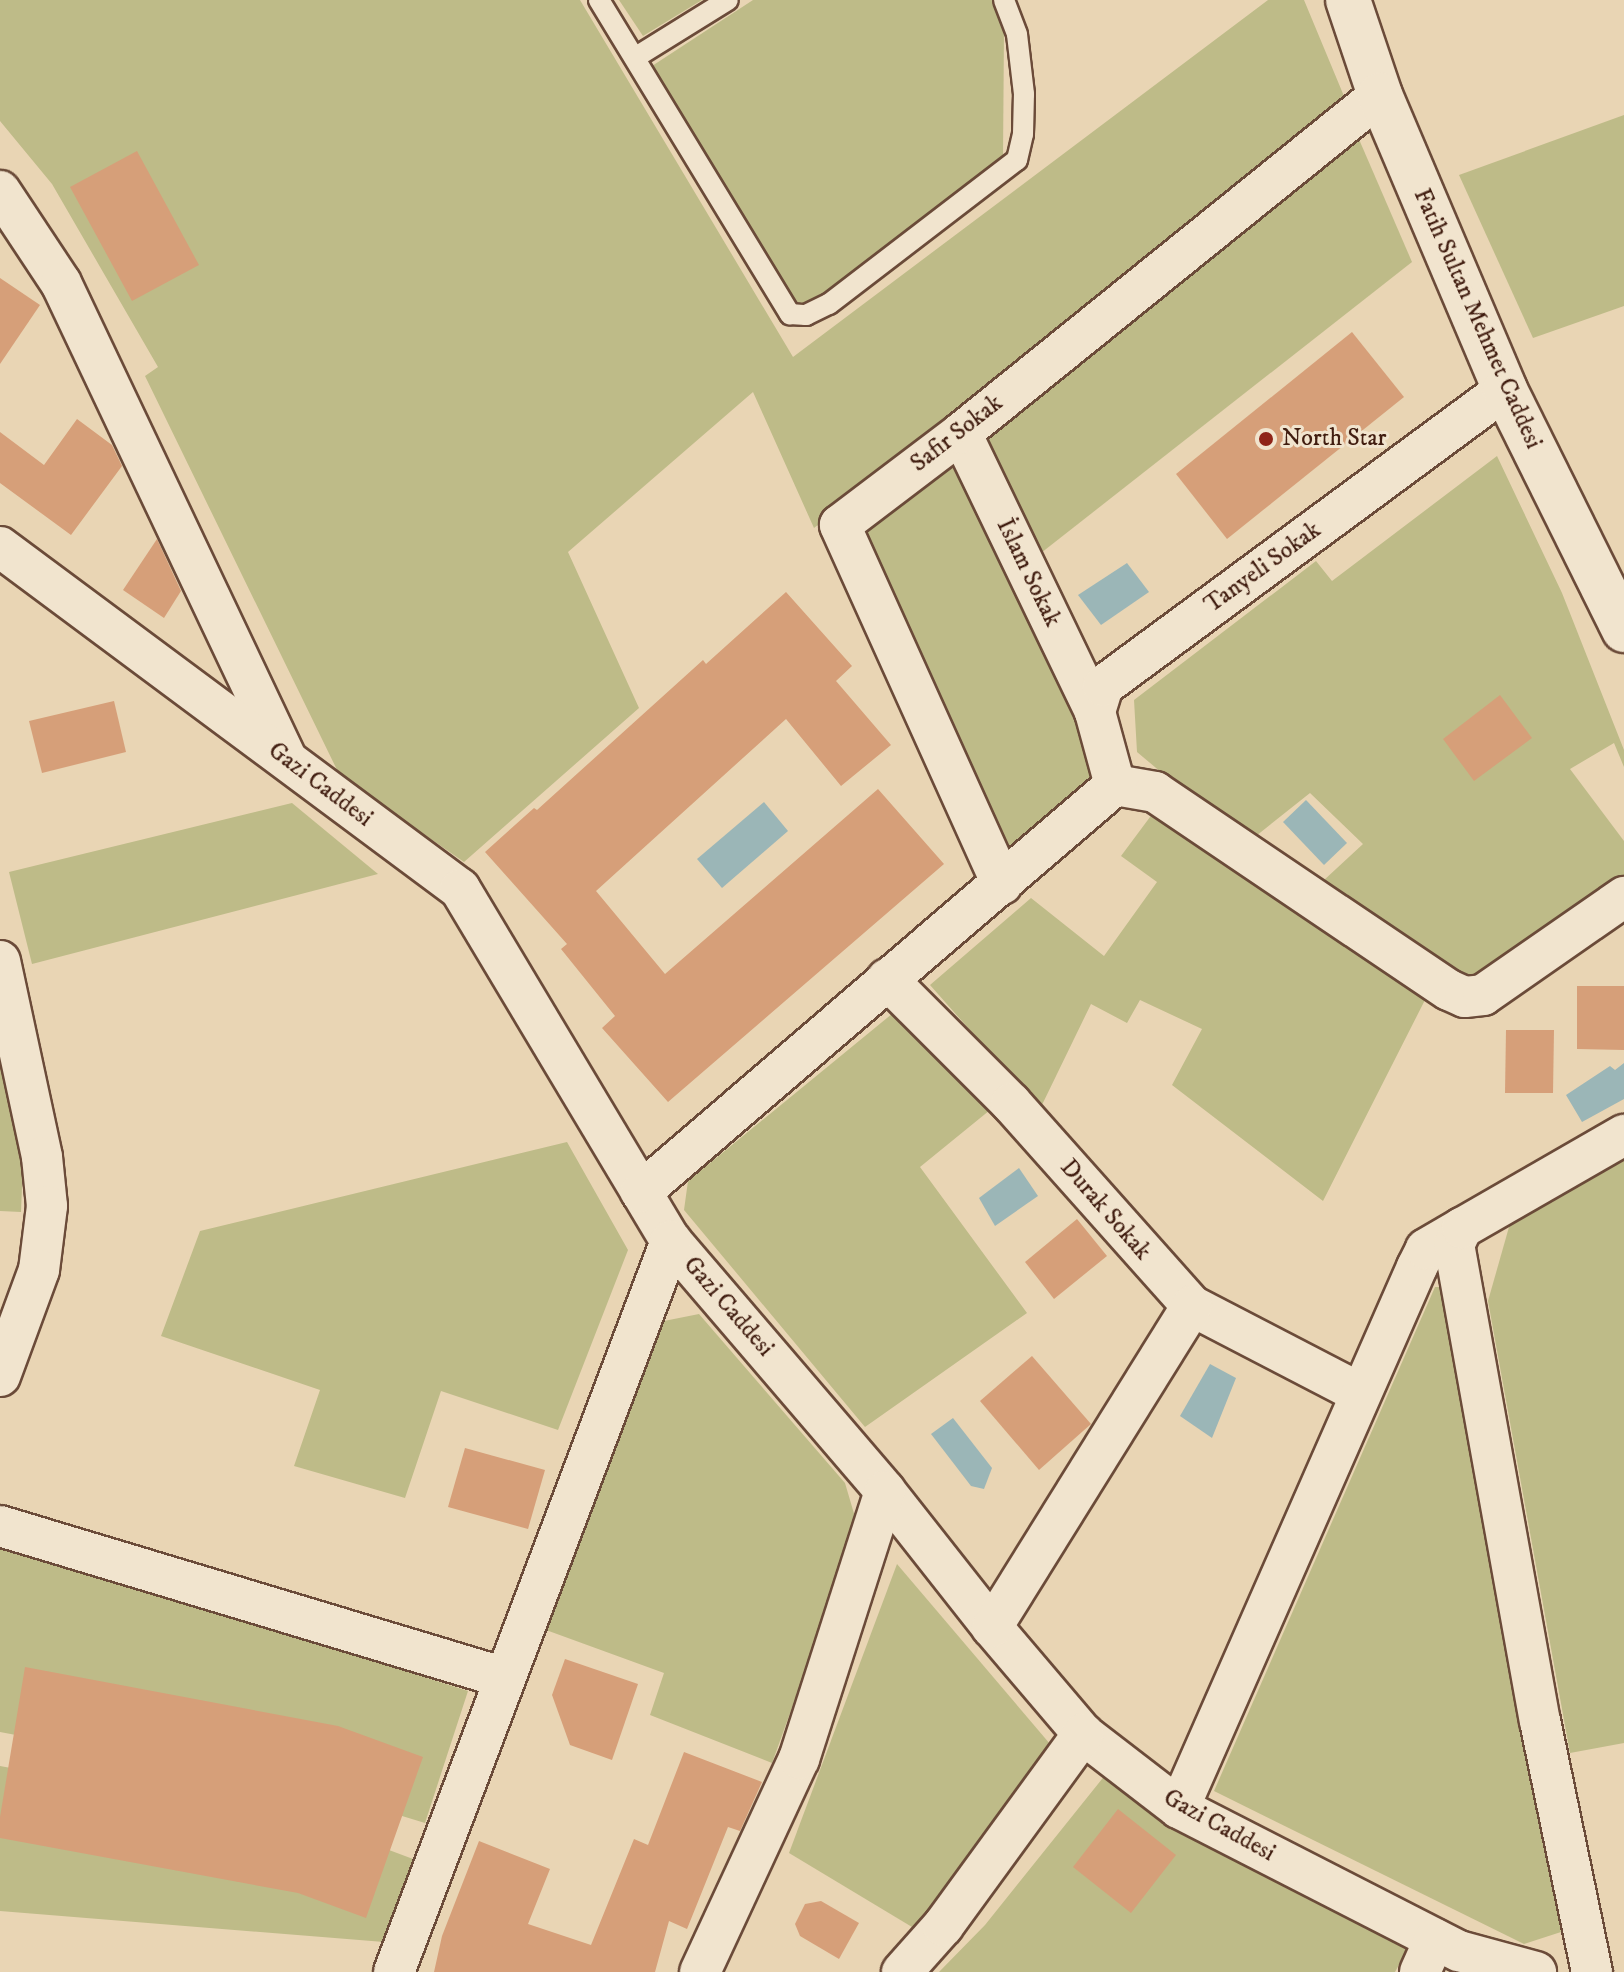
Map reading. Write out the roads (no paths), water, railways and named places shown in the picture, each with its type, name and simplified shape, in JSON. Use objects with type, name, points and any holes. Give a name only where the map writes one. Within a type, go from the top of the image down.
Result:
[{"type":"street","name":"Fatih Sultan Mehmet Caddesi","points":[[1348,0],[1380,95],[1505,390],[1624,630]]},
{"type":"street","name":"Safir Sokak","points":[[1002,884],[840,525],[961,433],[1380,95]]},
{"type":"street","points":[[0,191],[61,283],[288,761]]},
{"type":"street","name":"Tanyeli Sokak","points":[[1095,712],[1103,686],[1505,390]]},
{"type":"street","name":"İslam Sokak","points":[[961,433],[1095,712]]},
{"type":"street","name":"Gazi Caddesi","points":[[0,547],[460,889],[671,1241],[885,1491],[992,1627],[1083,1734],[1179,1808],[1427,1956],[1459,1951],[1536,1972]]},
{"type":"street","points":[[1095,712],[1115,785]]},
{"type":"street","points":[[641,1192],[1115,785]]},
{"type":"street","points":[[1115,785],[1155,792],[1449,990],[1465,997],[1483,995],[1624,897]]},
{"type":"street","points":[[0,961],[42,1157],[47,1206],[39,1270],[0,1376]]},
{"type":"street","name":"Durak Sokak","points":[[887,979],[1011,1103],[1192,1306],[1360,1393]]},
{"type":"street","points":[[1179,1808],[1426,1249],[1624,1135]]},
{"type":"street","points":[[1462,1228],[1454,1245],[1540,1722],[1592,1972]]},
{"type":"street","points":[[394,1972],[671,1241]]},
{"type":"street","points":[[992,1627],[1192,1306]]},
{"type":"street","points":[[700,1972],[799,1759],[885,1491]]},
{"type":"street","points":[[0,1526],[505,1678]]},
{"type":"street","points":[[902,1972],[943,1926],[1083,1734]]},
{"type":"lane","points":[[599,0],[790,314],[806,315],[829,304],[1017,160],[1023,134],[1024,94],[1017,34],[1004,0]]},
{"type":"lane","points":[[636,57],[728,0]]},
{"type":"water","points":[[1127,563],[1149,592],[1101,625],[1078,595]]},
{"type":"water","points":[[1306,800],[1347,843],[1324,865],[1283,822]]},
{"type":"water","points":[[764,802],[788,831],[722,888],[697,859]]},
{"type":"water","points":[[1624,1063],[1624,1099],[1582,1122],[1566,1095],[1610,1066],[1615,1070]]},
{"type":"water","points":[[1019,1168],[1038,1196],[995,1226],[979,1198]]},
{"type":"water","points":[[1210,1364],[1236,1378],[1212,1438],[1180,1416]]},
{"type":"water","points":[[953,1418],[992,1468],[984,1489],[971,1486],[931,1434]]},
{"type":"place","name":"North Star","points":[[1266,439]]}]
